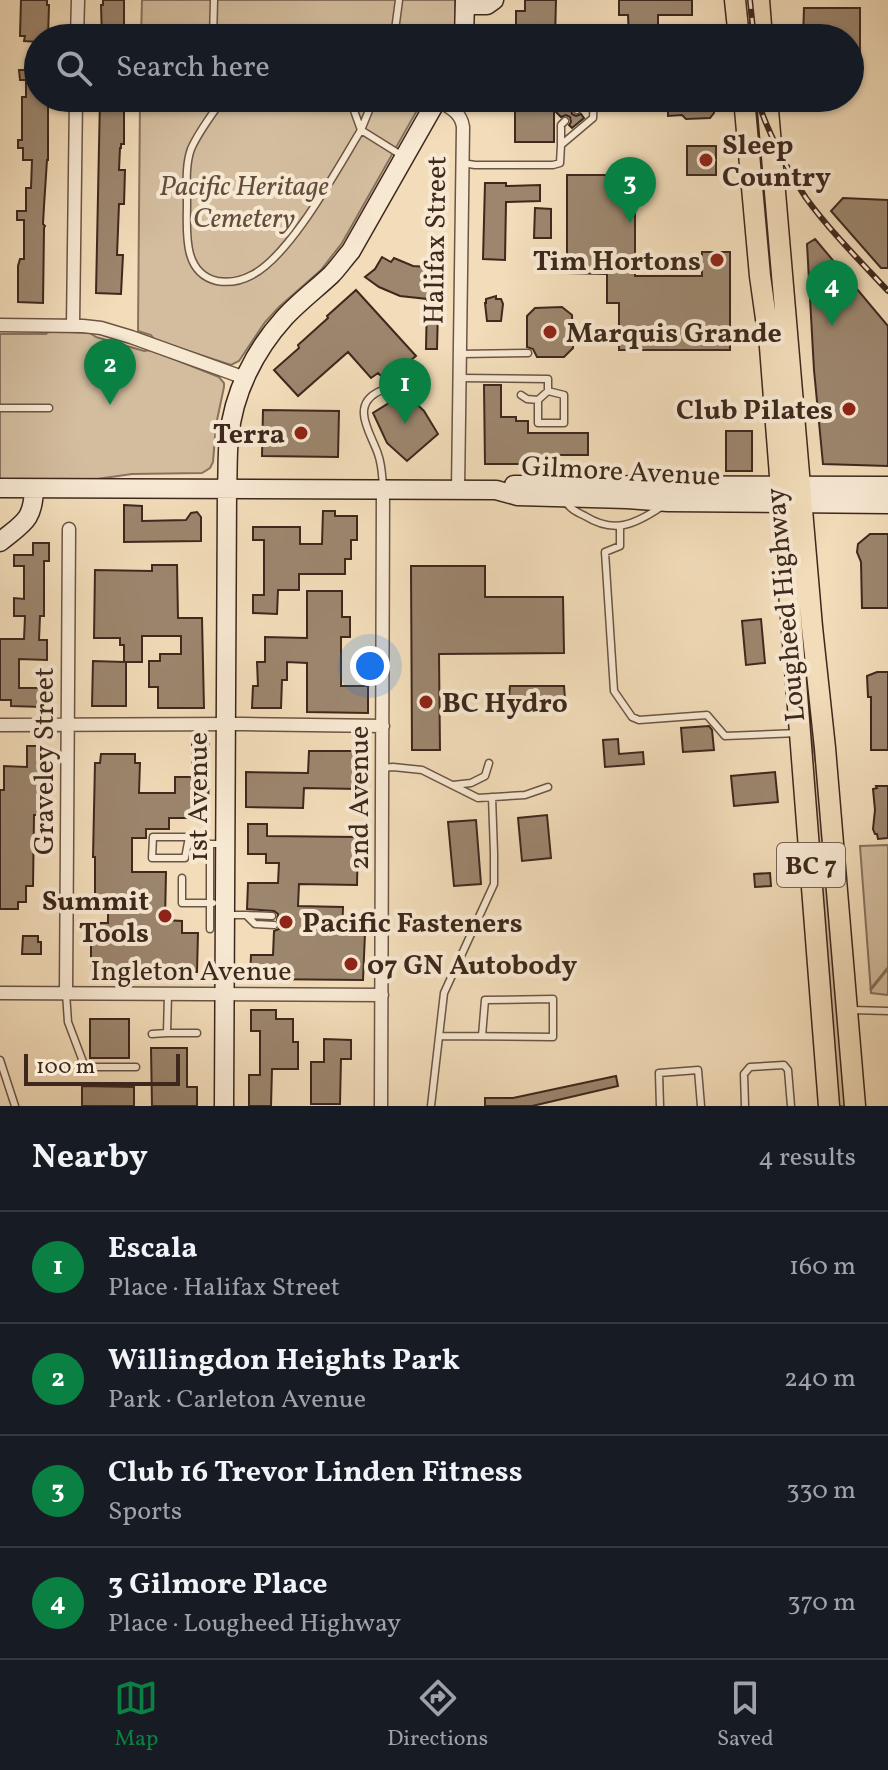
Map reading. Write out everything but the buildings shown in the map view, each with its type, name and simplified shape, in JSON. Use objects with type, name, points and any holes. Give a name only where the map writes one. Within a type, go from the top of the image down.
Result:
[{"type":"main road","points":[[735,0],[738,24]]},
{"type":"main road","points":[[759,0],[761,24]]},
{"type":"main road","name":"Lougheed Highway","points":[[745,112],[760,276],[812,627],[855,1106]]},
{"type":"main road","name":"Lougheed Highway","points":[[768,112],[791,494],[801,732],[829,1106]]},
{"type":"street","points":[[77,24],[78,0]]},
{"type":"street","points":[[464,24],[465,3],[487,5],[494,0]]},
{"type":"street","points":[[73,325],[76,112]]},
{"type":"street","name":"1st Avenue","points":[[224,1106],[224,994],[218,844],[226,724],[227,488],[231,421],[237,397],[259,351],[272,331],[351,251],[431,112]]},
{"type":"street","name":"Halifax Street","points":[[456,112],[462,120],[458,490]]},
{"type":"street","points":[[0,325],[101,328],[245,378]]},
{"type":"street","name":"Gilmore Avenue","points":[[0,488],[496,490],[518,484],[791,494],[888,504]]},
{"type":"street","name":"Gilmore Avenue","points":[[496,490],[518,496],[668,502],[888,486]]},
{"type":"street","points":[[0,542],[28,518],[33,506],[34,489]]},
{"type":"street","name":"2nd Avenue","points":[[381,1106],[383,490]]},
{"type":"street","name":"Graveley Street","points":[[66,993],[69,529]]},
{"type":"street","points":[[0,725],[383,726]]},
{"type":"street","name":"Ingleton Avenue","points":[[0,993],[382,995]]},
{"type":"lane","points":[[213,24],[214,0]]},
{"type":"lane","points":[[396,24],[399,0]]},
{"type":"lane","points":[[214,112],[191,149],[187,169],[187,241],[192,262],[203,276],[229,282],[250,276],[265,267],[287,244],[361,130],[368,112]]},
{"type":"lane","points":[[354,112],[361,130],[405,157]]},
{"type":"lane","points":[[561,145],[593,118],[592,112]]},
{"type":"lane","points":[[462,163],[560,163],[561,125],[565,121]]},
{"type":"lane","points":[[460,354],[528,353]]},
{"type":"lane","points":[[460,378],[548,379],[548,391],[538,400],[521,395]]},
{"type":"lane","points":[[380,391],[371,395],[365,404],[364,414],[368,432],[378,450],[383,490]]},
{"type":"lane","points":[[538,400],[538,423],[564,423],[564,395],[548,391]]},
{"type":"lane","points":[[0,408],[49,408]]},
{"type":"lane","points":[[563,498],[571,509],[600,525],[620,526],[628,526],[668,502]]},
{"type":"lane","points":[[620,526],[620,546],[605,552],[614,691],[632,717],[639,720],[707,715],[725,736],[801,732]]},
{"type":"lane","points":[[453,785],[471,783],[485,776],[489,763]]},
{"type":"lane","points":[[382,768],[422,770],[478,798],[525,795],[548,787]]},
{"type":"lane","points":[[523,787],[525,795]]},
{"type":"lane","points":[[431,1106],[444,993],[494,884],[492,797]]},
{"type":"lane","points":[[189,837],[185,858],[152,858],[153,837],[189,837],[218,844]]},
{"type":"lane","points":[[182,878],[182,903],[220,907],[246,915],[272,916]]},
{"type":"lane","points":[[210,929],[220,907]]},
{"type":"lane","points":[[246,915],[255,924],[274,925]]},
{"type":"lane","points":[[66,993],[68,1022],[85,1067],[136,1067]]},
{"type":"lane","points":[[167,1033],[168,994]]},
{"type":"lane","points":[[439,1036],[553,1037],[553,999],[485,1000],[482,1036]]},
{"type":"lane","points":[[848,1010],[888,1011]]},
{"type":"lane","points":[[152,1034],[197,1033]]},
{"type":"lane","points":[[0,1060],[15,1106]]},
{"type":"lane","points":[[745,1106],[744,1074],[750,1067],[784,1065],[788,1070],[791,1106]]},
{"type":"lane","points":[[660,1106],[659,1073],[698,1070],[701,1106]]},
{"type":"green space","points":[[142,0],[455,0],[455,24],[141,24]]},
{"type":"green space","name":"Pacific Heritage Cemetery","points":[[140,112],[416,112],[342,243],[321,270],[265,322],[239,361],[231,365],[155,340],[151,335],[138,331]]},
{"type":"green space","points":[[50,331],[90,333],[144,351],[151,350],[219,377],[224,387],[210,468],[202,473],[0,482],[0,334],[46,334]]},
{"type":"green space","points":[[807,729],[810,729],[818,775],[845,1106],[837,1106]]},
{"type":"green space","points":[[888,845],[888,995],[871,993],[860,846]]},
{"type":"waterway","points":[[871,989],[888,968]]},
{"type":"railway","points":[[750,0],[753,24]]},
{"type":"railway","points":[[762,112],[778,150],[806,198],[888,291]]},
{"type":"place","name":"Sleep Country","points":[[706,160]]},
{"type":"place","name":"Club 16 Trevor Linden Fitness","points":[[630,223]]},
{"type":"place","name":"Tim Hortons","points":[[717,260]]},
{"type":"place","name":"3 Gilmore Place","points":[[832,326]]},
{"type":"place","name":"Marquis Grande","points":[[550,332]]},
{"type":"place","name":"Willingdon Heights Park","points":[[110,405]]},
{"type":"place","name":"Club Pilates","points":[[849,409]]},
{"type":"place","name":"Escala","points":[[405,424]]},
{"type":"place","name":"Terra","points":[[301,433]]},
{"type":"place","name":"BC Hydro","points":[[426,702]]},
{"type":"place","name":"Summit Tools","points":[[165,916]]},
{"type":"place","name":"Pacific Fasteners","points":[[286,922]]},
{"type":"place","name":"07 GN Autobody","points":[[351,964]]}]
